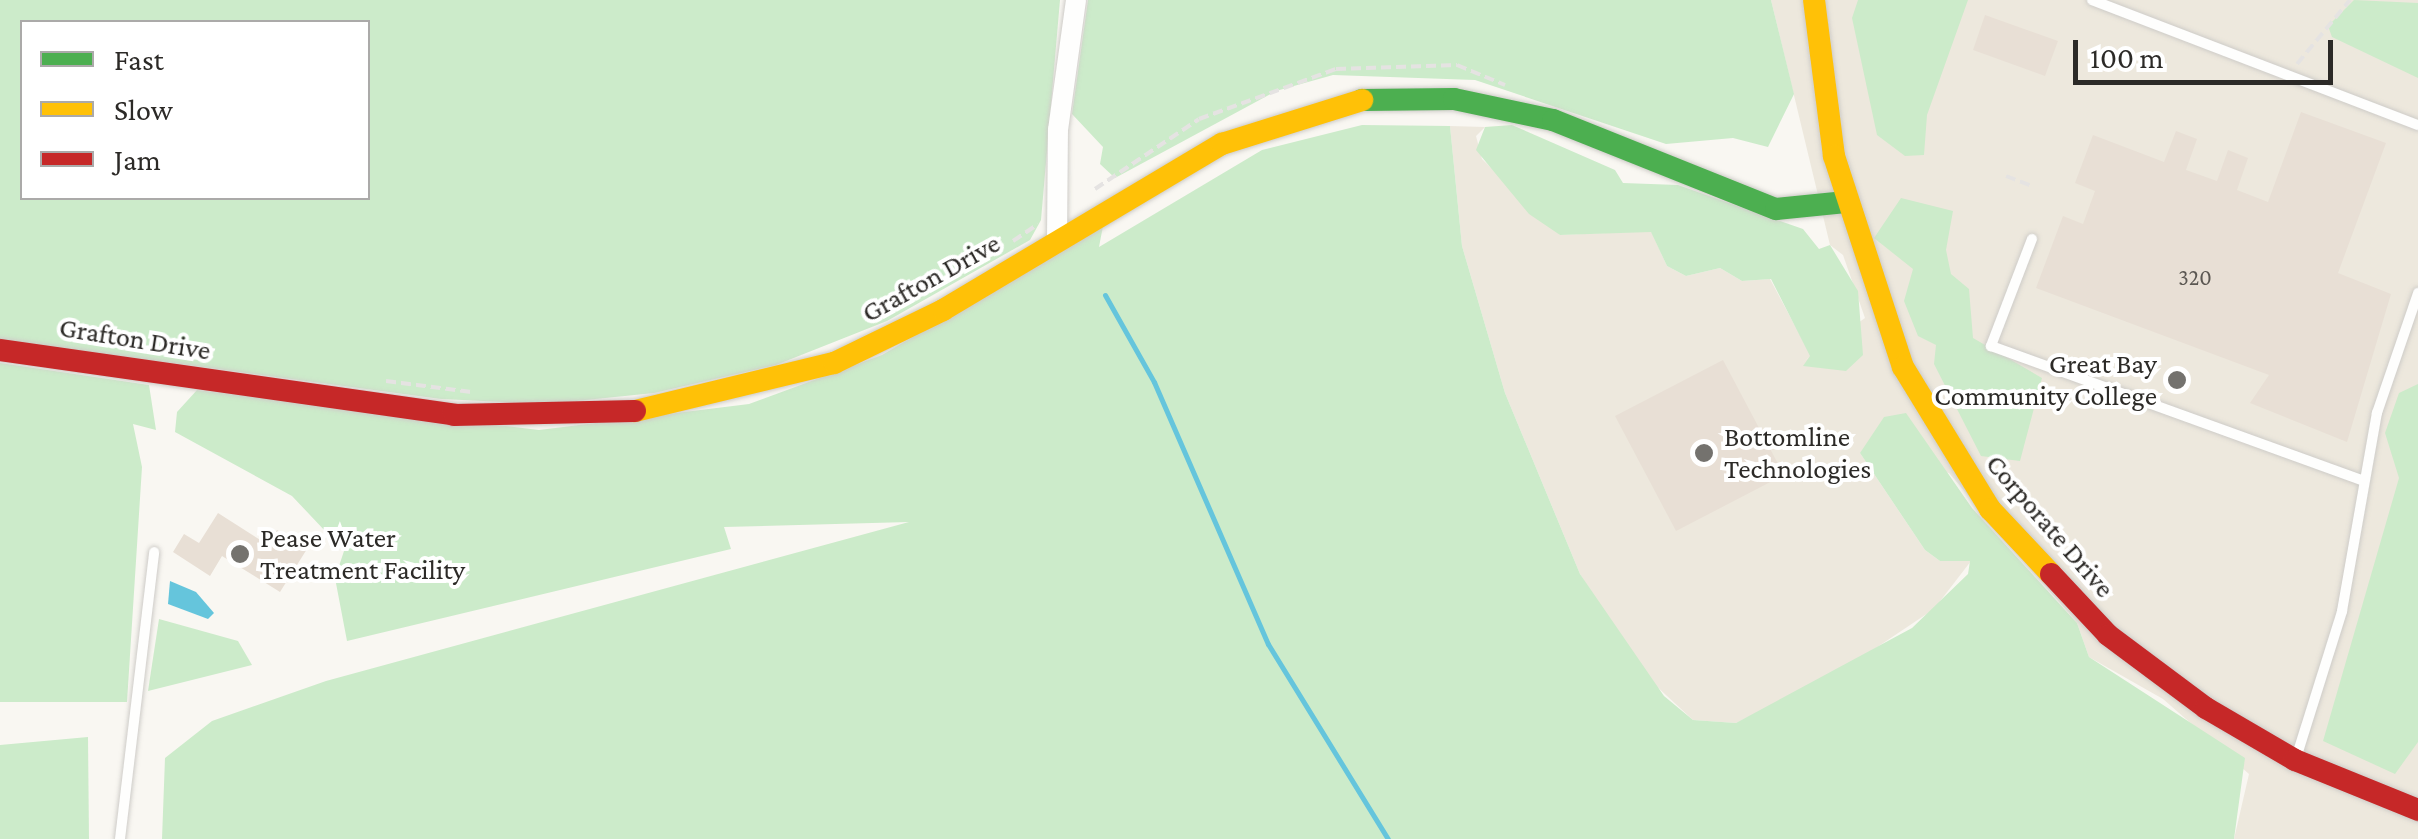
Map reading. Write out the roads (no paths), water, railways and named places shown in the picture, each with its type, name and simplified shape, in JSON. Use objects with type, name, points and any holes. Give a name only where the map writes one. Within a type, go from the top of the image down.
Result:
[{"type":"street","points":[[1049,231],[1076,0]]},
{"type":"street","name":"Corporate Drive","points":[[1814,0],[1846,202],[1902,367],[1990,508],[2108,635],[2295,760],[2418,810]]},
{"type":"street","name":"Grafton Drive","points":[[0,350],[454,414],[598,416],[717,398],[834,362],[1049,231],[1260,126],[1369,98],[1454,99],[1553,120],[1776,209],[1846,202]]},
{"type":"lane","points":[[2092,0],[2418,125]]},
{"type":"lane","points":[[2032,239],[1992,346],[2362,480]]},
{"type":"lane","points":[[2295,760],[2342,612],[2362,480],[2418,294]]},
{"type":"lane","points":[[120,839],[154,552]]},
{"type":"water","points":[[170,581],[196,592],[214,613],[208,619],[168,604]]},
{"type":"waterway","points":[[1105,295],[1154,382],[1268,644],[1388,839]]},
{"type":"place","name":"Great Bay Community College","points":[[2177,380]]},
{"type":"place","name":"Bottomline Technologies","points":[[1704,453]]},
{"type":"place","name":"Pease Water Treatment Facility","points":[[240,554]]}]
